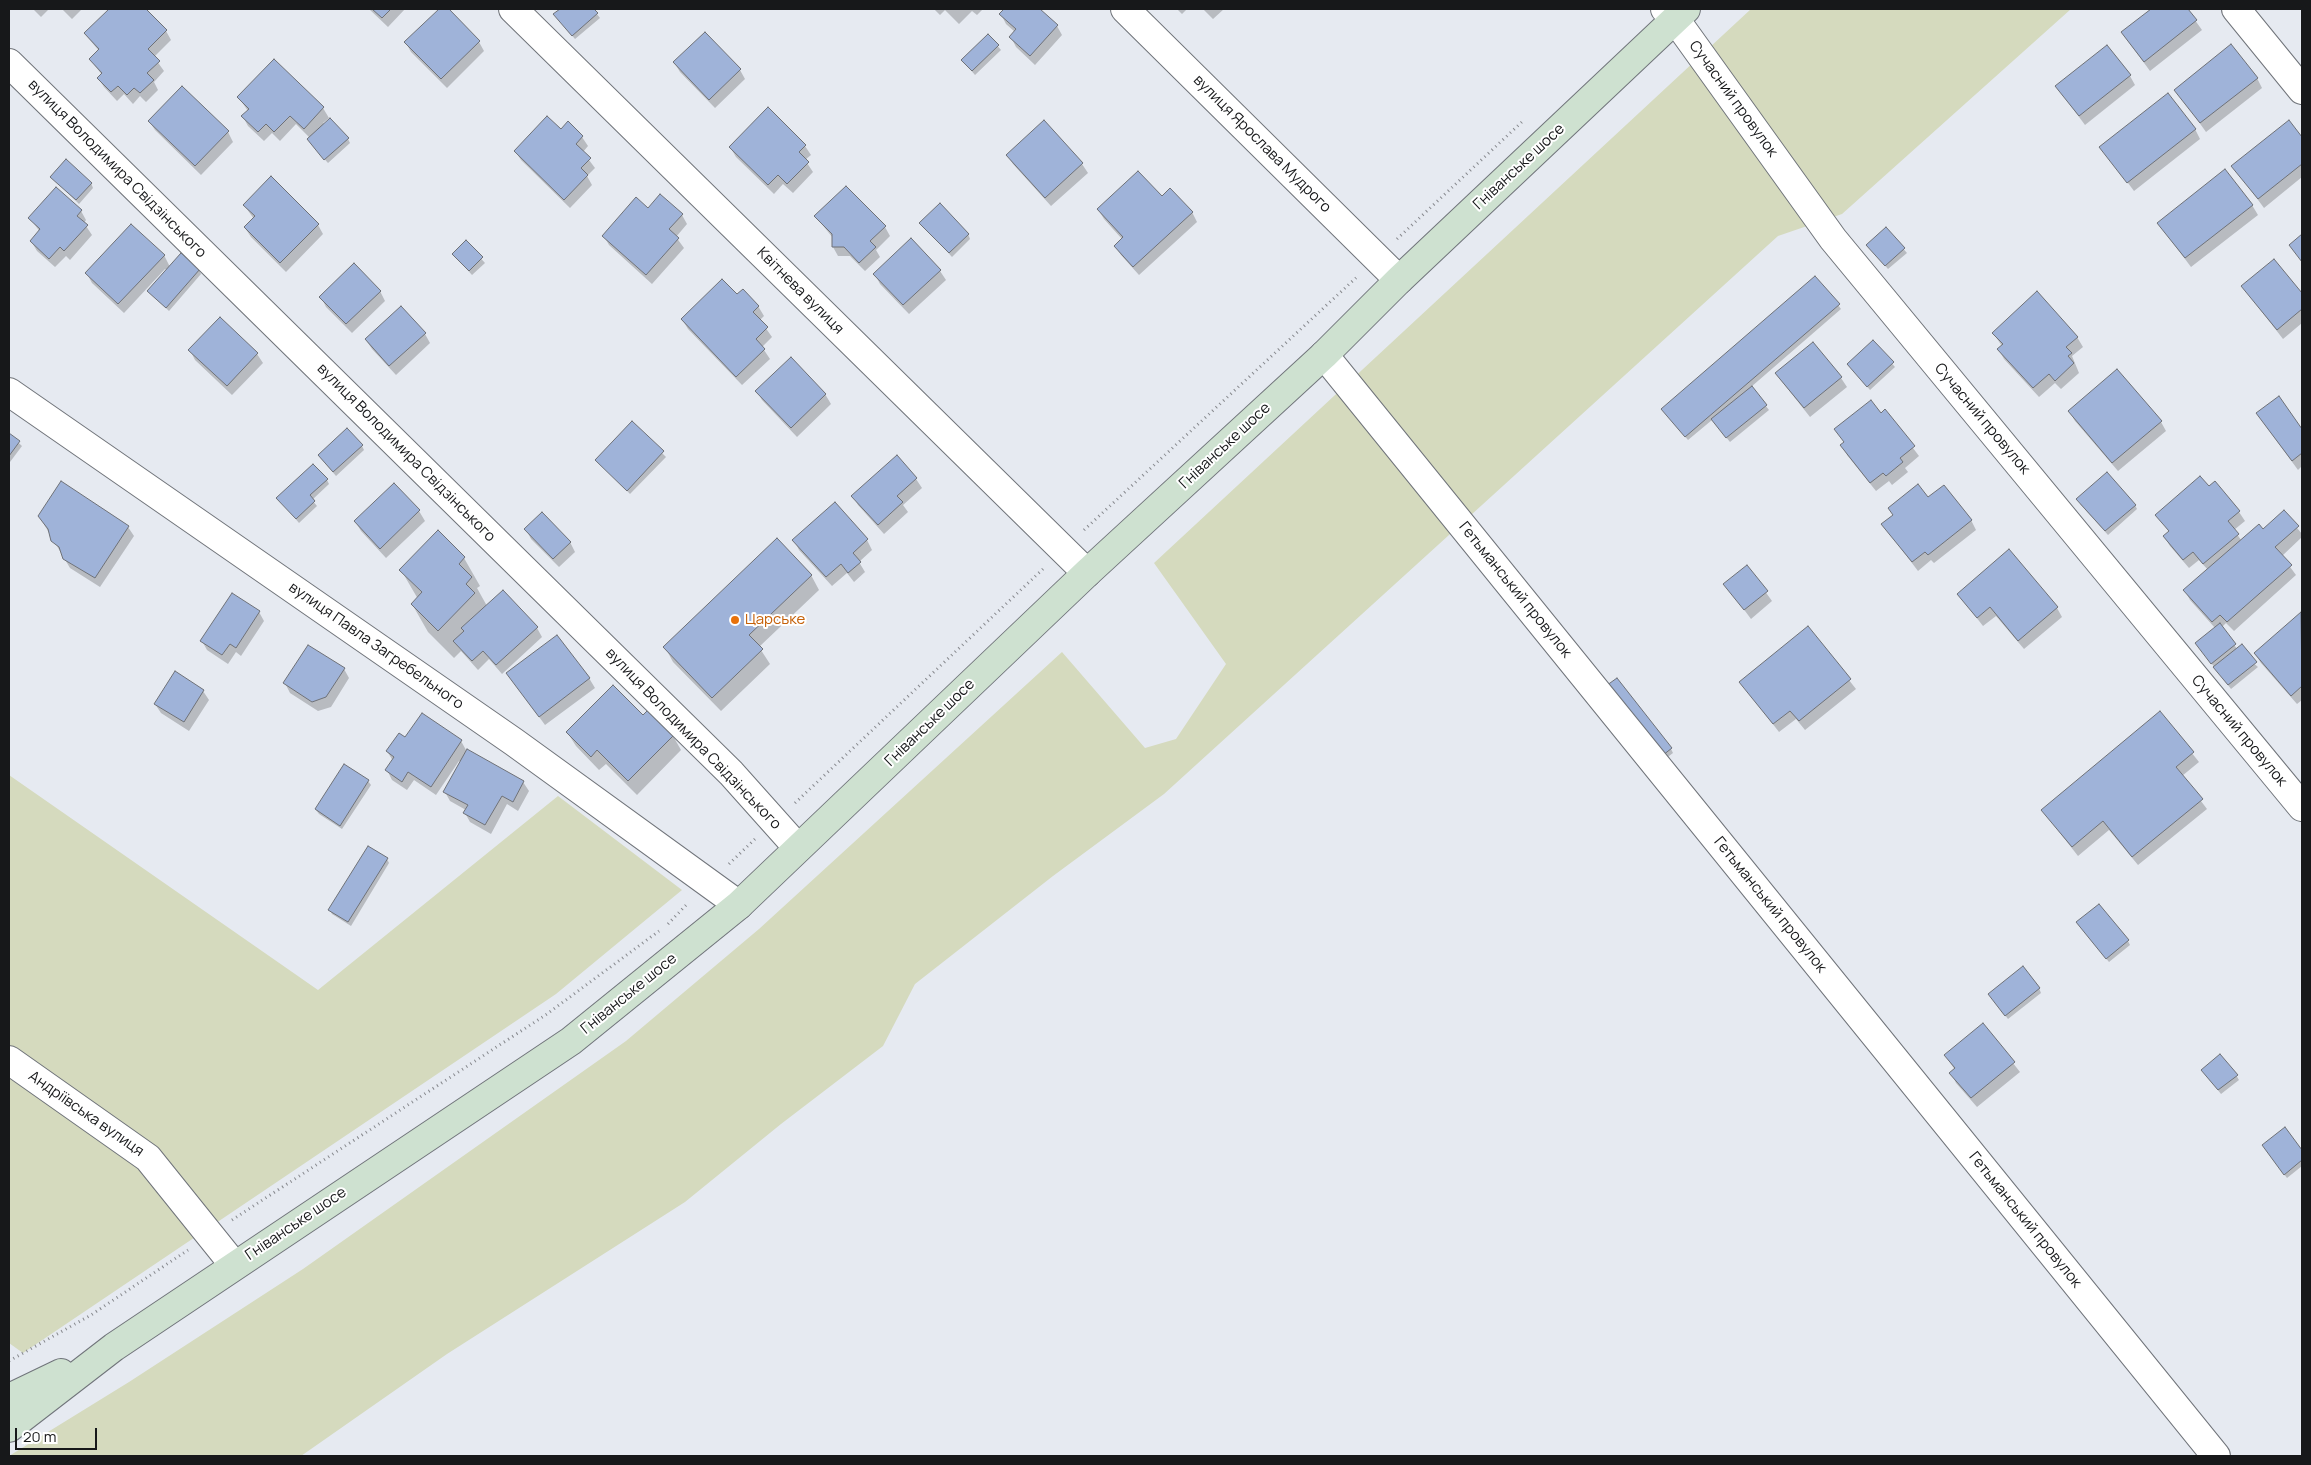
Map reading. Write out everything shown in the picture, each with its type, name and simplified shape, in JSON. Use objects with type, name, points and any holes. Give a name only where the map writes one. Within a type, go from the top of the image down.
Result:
[{"type":"main road","name":"Гніванське шосе","points":[[9,1428],[106,1353],[234,1265],[570,1041],[739,905],[1087,573],[1324,355],[1676,12]]},
{"type":"main road","name":"Гніванське шосе","points":[[9,1398],[106,1353]]},
{"type":"street","name":"Квітнева вулиця","points":[[514,9],[1087,573]]},
{"type":"street","name":"вулиця Ярослава Мудрого","points":[[1125,9],[1399,280]]},
{"type":"street","points":[[2236,9],[2302,90]]},
{"type":"street","name":"Сучасний провулок","points":[[1676,12],[1833,238],[2302,808]]},
{"type":"street","name":"вулиця Володимира Свідзінського","points":[[9,63],[731,773],[798,848]]},
{"type":"street","name":"Гетьманський провулок","points":[[1324,355],[2216,1456]]},
{"type":"street","name":"вулиця Павла Загребельного","points":[[9,392],[514,742],[739,905]]},
{"type":"street","name":"Андріївська вулиця","points":[[9,1060],[148,1158],[234,1265]]},
{"type":"path","points":[[9,1361],[91,1315],[548,1014],[667,925],[709,883],[1063,550],[1528,117]]},
{"type":"green space","points":[[1751,9],[2071,9],[1842,214],[1778,236],[1164,794],[1053,876],[915,984],[883,1046],[781,1124],[685,1202],[447,1354],[301,1456],[9,1456],[129,1382],[303,1269],[626,1041],[759,929],[1062,652],[1145,748],[1176,739],[1226,664],[1154,563]]},
{"type":"green space","points":[[9,775],[318,990],[558,796],[682,890],[556,994],[23,1353],[9,1343]]},
{"type":"building","points":[[109,9],[146,9],[167,30],[148,49],[160,61],[147,73],[154,80],[140,93],[134,88],[127,95],[118,86],[111,92],[97,78],[102,73],[89,59],[99,49],[84,33]]},
{"type":"building","points":[[372,9],[391,9],[382,18]]},
{"type":"building","points":[[439,9],[449,9],[480,41],[441,79],[404,42]]},
{"type":"building","points":[[560,9],[594,9],[598,13],[572,36],[553,14]]},
{"type":"building","points":[[1004,9],[1040,9],[1058,25],[1030,56],[1009,37],[1016,29],[999,14]]},
{"type":"building","points":[[2151,9],[2188,9],[2197,20],[2144,62],[2121,32]]},
{"type":"building","points":[[705,32],[741,69],[709,100],[673,62]]},
{"type":"building","points":[[988,34],[999,45],[972,71],[961,60]]},
{"type":"building","points":[[2231,44],[2258,78],[2200,123],[2174,90]]},
{"type":"building","points":[[2107,45],[2131,75],[2079,116],[2055,86]]},
{"type":"building","points":[[274,59],[324,107],[304,129],[290,116],[274,132],[266,124],[258,132],[241,116],[249,109],[237,97]]},
{"type":"building","points":[[182,86],[229,131],[195,166],[148,121]]},
{"type":"building","points":[[2168,93],[2196,129],[2127,183],[2099,147]]},
{"type":"building","points":[[768,107],[806,145],[799,152],[809,162],[787,184],[778,175],[768,185],[729,147]]},
{"type":"building","points":[[547,116],[561,129],[568,121],[583,136],[576,144],[591,158],[581,168],[588,175],[564,200],[514,151]]},
{"type":"building","points":[[330,118],[349,138],[324,160],[307,139]]},
{"type":"building","points":[[1044,120],[1083,163],[1045,198],[1006,155]]},
{"type":"building","points":[[2289,120],[2302,137],[2302,164],[2258,199],[2231,166]]},
{"type":"building","points":[[66,159],[92,183],[76,200],[50,177]]},
{"type":"building","points":[[2225,169],[2253,205],[2185,258],[2157,223]]},
{"type":"building","points":[[1138,171],[1162,196],[1170,188],[1193,212],[1133,267],[1114,246],[1123,237],[1097,209]]},
{"type":"building","points":[[271,176],[319,224],[280,263],[244,227],[255,216],[243,205]]},
{"type":"building","points":[[846,186],[886,226],[870,241],[876,247],[859,263],[844,247],[832,247],[832,234],[814,216]]},
{"type":"building","points":[[56,187],[82,210],[77,216],[88,225],[64,251],[60,247],[49,259],[30,241],[40,229],[28,218]]},
{"type":"building","points":[[660,194],[683,214],[669,229],[679,238],[646,275],[602,236],[636,197],[648,208]]},
{"type":"building","points":[[940,203],[969,234],[949,253],[919,223]]},
{"type":"building","points":[[131,224],[165,255],[118,304],[85,273]]},
{"type":"building","points":[[1886,227],[1905,248],[1885,266],[1866,245]]},
{"type":"building","points":[[2302,234],[2302,262],[2289,245]]},
{"type":"building","points":[[911,238],[941,270],[903,305],[873,274]]},
{"type":"building","points":[[466,240],[483,257],[469,271],[452,254]]},
{"type":"building","points":[[181,253],[200,269],[166,308],[147,291]]},
{"type":"building","points":[[2274,259],[2302,293],[2302,309],[2277,330],[2241,286]]},
{"type":"building","points":[[354,263],[381,291],[346,324],[319,297]]},
{"type":"building","points":[[1815,276],[1840,304],[1685,437],[1661,409]]},
{"type":"building","points":[[722,279],[737,294],[743,289],[759,306],[753,312],[768,327],[756,339],[765,349],[736,377],[681,319]]},
{"type":"building","points":[[2037,291],[2078,337],[2066,347],[2072,353],[2068,356],[2074,363],[2055,381],[2049,374],[2033,388],[1997,349],[2003,344],[1992,333]]},
{"type":"building","points":[[401,306],[426,333],[389,366],[365,339]]},
{"type":"building","points":[[220,317],[258,353],[227,386],[188,350]]},
{"type":"building","points":[[1873,340],[1894,362],[1867,387],[1847,364]]},
{"type":"building","points":[[1813,342],[1842,377],[1804,408],[1775,373]]},
{"type":"building","points":[[791,357],[826,394],[791,428],[755,391]]},
{"type":"building","points":[[2117,369],[2162,421],[2112,463],[2068,411]]},
{"type":"building","points":[[1752,386],[1767,405],[1726,438],[1711,419]]},
{"type":"building","points":[[2279,396],[2302,429],[2302,453],[2292,461],[2256,413]]},
{"type":"building","points":[[1871,400],[1881,413],[1885,409],[1915,446],[1900,458],[1903,462],[1886,476],[1883,473],[1870,483],[1840,445],[1844,442],[1834,429]]},
{"type":"building","points":[[632,421],[664,451],[627,491],[595,460]]},
{"type":"building","points":[[347,428],[363,445],[333,472],[318,455]]},
{"type":"building","points":[[9,433],[20,441],[9,456]]},
{"type":"building","points":[[897,455],[917,478],[897,496],[903,502],[878,525],[851,496]]},
{"type":"building","points":[[313,464],[328,479],[310,495],[315,501],[296,519],[276,498]]},
{"type":"building","points":[[2107,472],[2136,505],[2105,531],[2076,499]]},
{"type":"building","points":[[2200,476],[2209,486],[2215,481],[2240,511],[2228,521],[2239,534],[2203,564],[2193,552],[2183,560],[2163,536],[2169,531],[2155,515]]},
{"type":"building","points":[[61,481],[129,526],[95,578],[63,559],[59,547],[51,541],[48,529],[38,516]]},
{"type":"building","points":[[394,483],[420,510],[380,549],[354,521]]},
{"type":"building","points":[[1918,484],[1928,497],[1944,485],[1972,520],[1928,555],[1925,552],[1912,562],[1881,524],[1893,515],[1888,508]]},
{"type":"building","points":[[835,502],[868,539],[853,553],[861,562],[848,573],[841,564],[826,577],[792,540]]},
{"type":"building","points":[[2284,510],[2299,526],[2275,547],[2292,565],[2227,622],[2220,615],[2212,622],[2183,590],[2259,524],[2263,529]]},
{"type":"building","points":[[542,512],[571,542],[553,559],[524,529]]},
{"type":"building","points":[[438,530],[465,557],[459,564],[472,577],[466,584],[475,593],[438,631],[411,604],[422,592],[399,570]]},
{"type":"building","points":[[777,538],[812,575],[749,635],[763,649],[712,698],[663,647]]},
{"type":"building","points":[[2009,549],[2058,607],[2018,641],[1990,607],[1977,618],[1957,594]]},
{"type":"building","points":[[1747,565],[1768,591],[1744,610],[1723,584]]},
{"type":"building","points":[[503,590],[538,627],[496,665],[483,651],[472,661],[453,641],[464,631],[461,628]]},
{"type":"building","points":[[232,593],[260,611],[236,648],[230,644],[222,655],[200,641]]},
{"type":"building","points":[[2301,612],[2302,686],[2291,696],[2254,653]]},
{"type":"building","points":[[2220,623],[2236,644],[2211,664],[2195,643]]},
{"type":"building","points":[[1808,626],[1851,679],[1799,721],[1790,711],[1773,724],[1739,682]]},
{"type":"building","points":[[557,635],[590,678],[539,717],[506,673]]},
{"type":"building","points":[[2242,644],[2257,662],[2228,685],[2213,667]]},
{"type":"building","points":[[308,645],[345,668],[326,697],[312,702],[283,683]]},
{"type":"building","points":[[175,671],[204,690],[184,722],[154,704]]},
{"type":"building","points":[[1617,678],[1672,748],[1658,759],[1603,688]]},
{"type":"building","points":[[613,685],[643,715],[649,709],[674,735],[628,781],[597,750],[591,757],[566,732]]},
{"type":"building","points":[[2160,711],[2194,752],[2176,767],[2203,799],[2132,857],[2103,821],[2072,847],[2041,810]]},
{"type":"building","points":[[422,713],[462,740],[431,787],[408,772],[402,782],[385,770],[394,757],[386,751],[399,733],[405,737]]},
{"type":"building","points":[[467,749],[524,781],[513,802],[502,796],[485,825],[463,813],[468,805],[443,792]]},
{"type":"building","points":[[344,764],[369,780],[340,826],[315,809]]},
{"type":"building","points":[[368,846],[388,858],[348,922],[328,910]]},
{"type":"building","points":[[2099,904],[2129,940],[2106,959],[2076,922]]},
{"type":"building","points":[[2023,966],[2040,988],[2005,1016],[1988,994]]},
{"type":"building","points":[[1983,1023],[2015,1062],[1971,1098],[1949,1073],[1955,1068],[1944,1055]]},
{"type":"building","points":[[2220,1054],[2238,1075],[2218,1090],[2201,1070]]},
{"type":"building","points":[[2285,1127],[2302,1150],[2302,1160],[2284,1175],[2262,1145]]},
{"type":"place","name":"Царське","points":[[735,620]]}]
